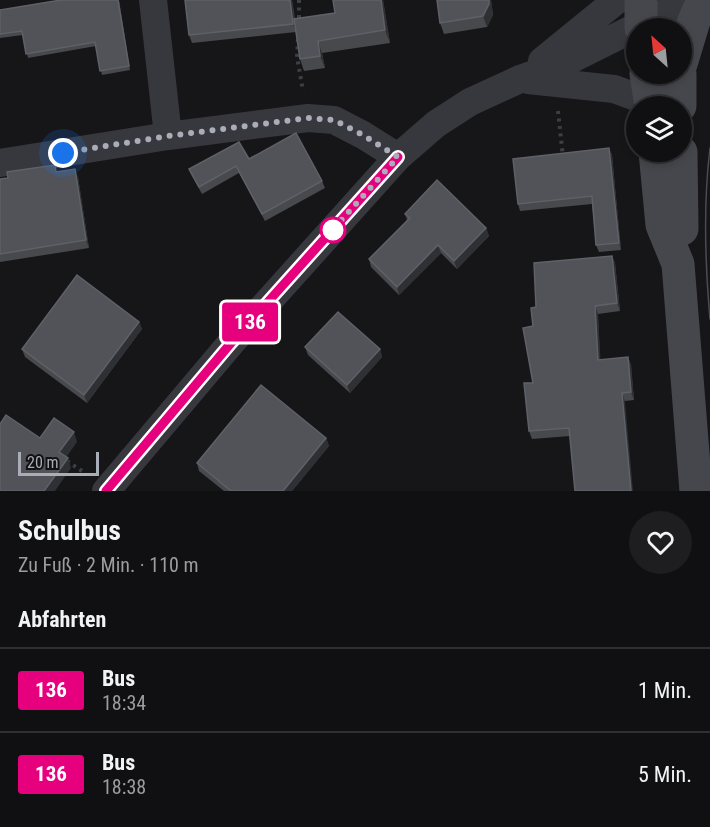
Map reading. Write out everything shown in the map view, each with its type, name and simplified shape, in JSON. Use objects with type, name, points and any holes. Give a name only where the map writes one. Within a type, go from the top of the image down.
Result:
[{"type":"main road","points":[[692,25],[703,0]]},
{"type":"main road","points":[[658,96],[670,84]]},
{"type":"main road","points":[[656,162],[663,225],[678,264]]},
{"type":"main road","points":[[681,162],[683,224],[678,264],[696,491]]},
{"type":"street","points":[[153,0],[168,136]]},
{"type":"street","points":[[519,79],[617,0]]},
{"type":"street","points":[[107,490],[231,343],[398,157],[436,124],[470,102],[519,79],[560,64],[659,13]]},
{"type":"street","points":[[519,79],[614,89],[652,96]]},
{"type":"street","points":[[0,163],[168,136],[308,118],[334,120],[398,157]]},
{"type":"path","points":[[299,0],[300,30],[297,57],[303,91]]},
{"type":"path","points":[[558,111],[564,160]]},
{"type":"path","points":[[62,458],[107,490]]},
{"type":"building","points":[[61,0],[118,0],[129,66],[100,71],[95,42],[26,54],[22,31],[0,34],[0,10]]},
{"type":"building","points":[[185,0],[290,0],[293,24],[189,35]]},
{"type":"building","points":[[333,0],[381,0],[385,30],[318,41],[320,56],[300,59],[294,19],[335,13]]},
{"type":"building","points":[[437,0],[489,0],[489,4],[483,16],[440,23]]},
{"type":"building","points":[[296,133],[322,181],[262,214],[236,166],[199,187],[189,169],[239,142],[249,159]]},
{"type":"building","points":[[609,148],[619,243],[596,245],[592,196],[518,204],[513,159]]},
{"type":"building","points":[[55,165],[56,172],[75,169],[86,240],[0,254],[0,179],[8,178],[7,172]]},
{"type":"building","points":[[437,180],[486,228],[454,261],[438,245],[397,287],[369,259],[410,218],[405,214]]},
{"type":"building","points":[[612,256],[617,303],[595,306],[598,360],[628,357],[631,392],[622,393],[631,491],[575,491],[569,428],[529,431],[524,383],[533,383],[523,328],[533,326],[531,308],[536,307],[534,263]]},
{"type":"building","points":[[77,275],[139,322],[84,395],[22,349]]},
{"type":"building","points":[[338,312],[380,349],[347,385],[305,347]]},
{"type":"building","points":[[261,385],[326,438],[283,491],[231,491],[197,463]]},
{"type":"building","points":[[6,415],[40,438],[54,418],[74,432],[59,452],[68,458],[44,491],[0,491],[0,424]]},
{"type":"tram line","points":[[710,148],[706,191],[710,319]]},
{"type":"bus line","name":"136","points":[[106,491],[231,343],[398,157]]},
{"type":"route","points":[[63,153],[168,136],[308,118],[334,120],[398,157],[328,235],[333,230]]}]
